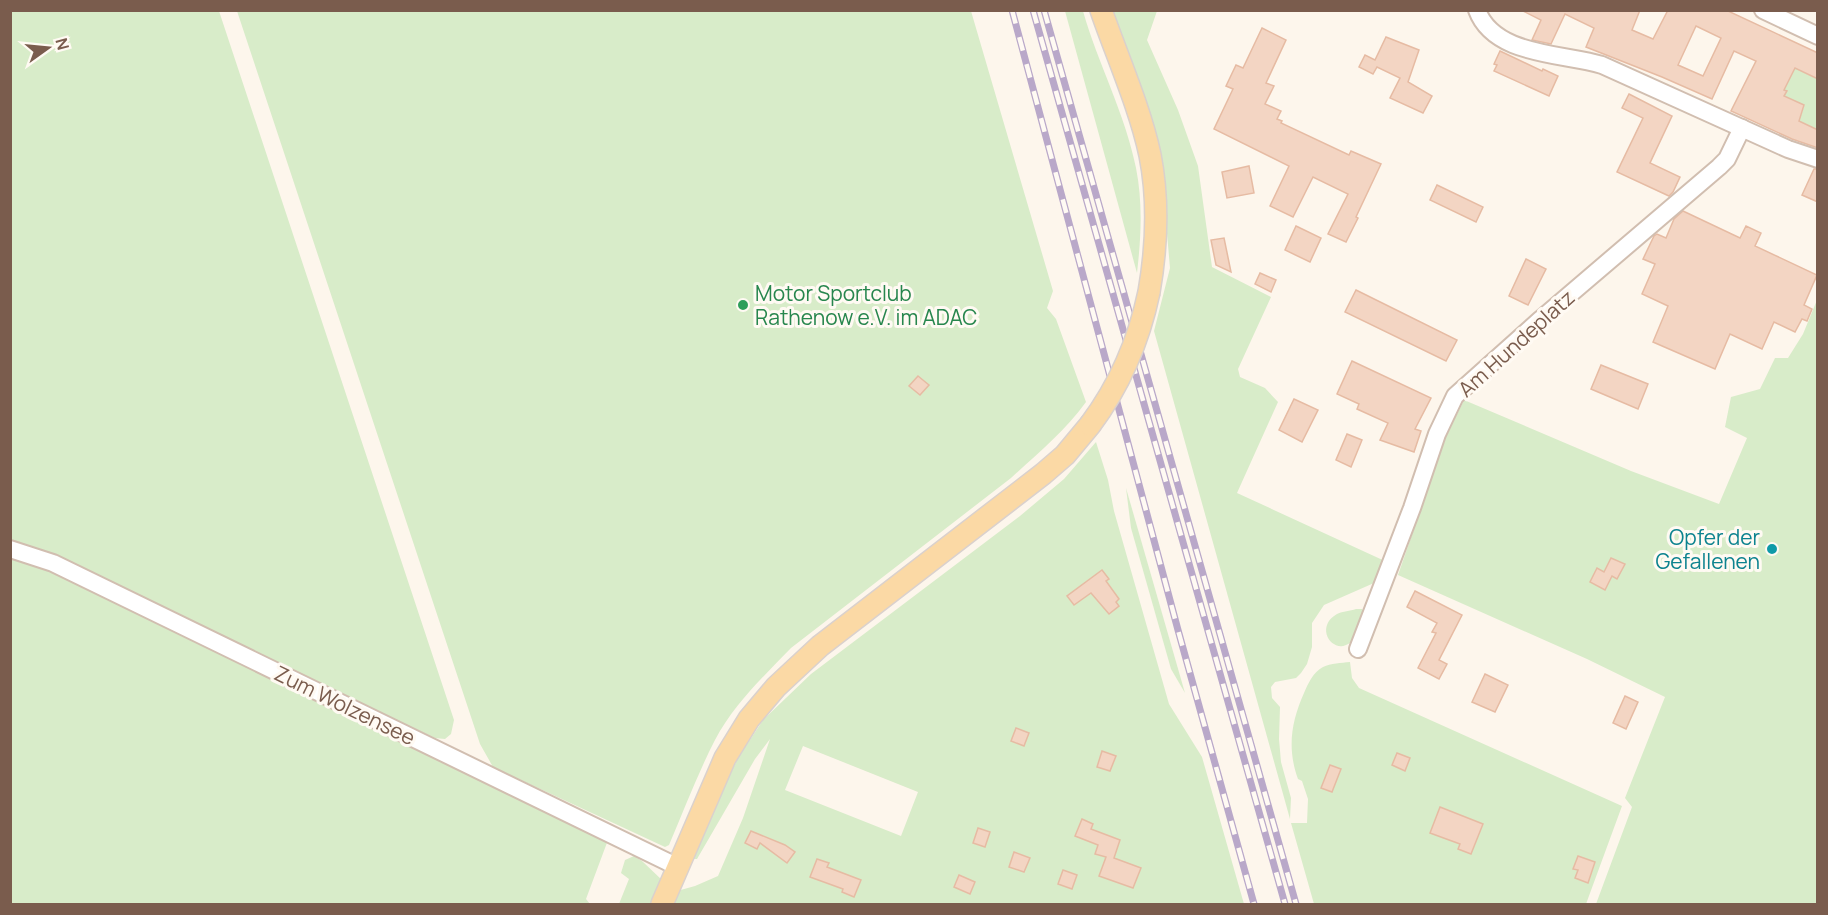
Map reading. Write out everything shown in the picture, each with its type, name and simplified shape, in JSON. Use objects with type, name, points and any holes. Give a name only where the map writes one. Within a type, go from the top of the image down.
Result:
[{"type":"main road","points":[[663,904],[725,758],[749,719],[776,687],[820,646],[1065,455],[1115,387],[1132,351],[1149,292],[1154,264],[1157,217],[1150,154],[1101,10]]},
{"type":"street","points":[[1477,10],[1479,18],[1492,34],[1529,50],[1583,59],[1602,65],[1788,149],[1818,159]]},
{"type":"street","points":[[1763,10],[1818,36]]},
{"type":"street","name":"Am Hundeplatz","points":[[1358,649],[1412,508],[1437,434],[1455,396],[1541,319],[1719,167],[1727,159],[1742,128]]},
{"type":"street","name":"Zum Wolzensee","points":[[10,549],[53,563],[678,867]]},
{"type":"green space","points":[[11,11],[219,11],[454,720],[451,734],[445,739],[435,738],[49,557],[11,544]]},
{"type":"green space","points":[[237,11],[971,11],[1053,291],[1047,308],[1056,319],[1086,402],[1060,432],[1011,478],[791,648],[760,680],[731,714],[715,740],[669,845],[665,847],[493,767],[480,744]]},
{"type":"green space","points":[[1065,11],[1083,11],[1131,148],[1138,181],[1140,207],[1137,273]]},
{"type":"green space","points":[[1111,11],[1157,11],[1147,40],[1178,110],[1198,166],[1212,267],[1271,297],[1238,369],[1240,377],[1265,388],[1278,402],[1237,493],[1387,562],[1374,583],[1324,605],[1312,623],[1312,647],[1307,664],[1296,678],[1275,682],[1271,687],[1272,698],[1280,707],[1281,762],[1291,798],[1290,819],[1154,331],[1170,268],[1161,164]]},
{"type":"green space","points":[[1795,68],[1817,79],[1817,130],[1799,121],[1804,106],[1801,104],[1777,113],[1786,92],[1778,88]]},
{"type":"green space","points":[[1817,300],[1817,904],[1596,904],[1632,807],[1625,798],[1665,697],[1587,659],[1398,575],[1446,437],[1464,400],[1631,471],[1719,504],[1747,438],[1725,427],[1731,397],[1760,389],[1775,358],[1788,358],[1803,334]]},
{"type":"green space","points":[[1096,442],[1169,704],[1202,757],[1244,904],[671,904],[677,891],[718,876],[743,818],[770,739],[755,759],[697,859],[692,859],[738,758],[763,720],[811,674],[1020,516],[1064,479]],"holes":[[[803,746],[918,792],[901,836],[785,790]]]},
{"type":"green space","points":[[1126,488],[1185,693],[1171,669],[1131,528]]},
{"type":"green space","points":[[11,553],[49,566],[608,840],[586,899],[590,904],[11,904]]},
{"type":"green space","points":[[1362,609],[1364,614],[1359,630],[1351,642],[1344,646],[1331,642],[1326,628],[1329,621],[1337,614]]},
{"type":"green space","points":[[1350,662],[1352,678],[1359,688],[1622,806],[1586,904],[1314,904],[1291,823],[1307,823],[1308,799],[1302,781],[1298,779],[1292,757],[1293,725],[1304,693],[1316,672],[1329,665]]},
{"type":"green space","points":[[634,856],[663,881],[654,904],[619,904],[629,879],[621,873],[625,860]]},
{"type":"building","points":[[1521,10],[1640,10],[1632,30],[1653,39],[1668,10],[1726,10],[1818,53],[1818,79],[1795,68],[1784,90],[1787,91],[1784,96],[1804,105],[1799,121],[1818,130],[1818,148],[1792,139],[1731,111],[1756,61],[1734,51],[1712,99],[1586,47],[1594,28],[1565,14],[1551,44],[1532,40],[1541,20]],"holes":[[[1696,26],[1721,38],[1703,76],[1678,65]]]},
{"type":"building","points":[[1262,28],[1286,40],[1266,83],[1274,86],[1265,104],[1281,111],[1277,119],[1349,155],[1351,151],[1381,164],[1346,242],[1328,234],[1348,194],[1313,177],[1293,217],[1270,206],[1289,166],[1214,129],[1233,89],[1226,86],[1236,65],[1243,68]]},
{"type":"building","points":[[1386,37],[1419,50],[1408,82],[1432,96],[1423,113],[1390,98],[1400,78],[1377,67],[1373,74],[1359,67],[1365,55],[1375,60]]},
{"type":"building","points":[[1500,51],[1558,76],[1549,96],[1494,71],[1497,65],[1494,64]]},
{"type":"building","points":[[1629,94],[1672,116],[1650,163],[1680,177],[1669,196],[1617,172],[1643,118],[1622,108]]},
{"type":"building","points":[[1249,166],[1254,193],[1227,198],[1222,172]]},
{"type":"building","points":[[1814,169],[1818,169],[1818,202],[1802,195]]},
{"type":"building","points":[[1437,185],[1483,207],[1476,222],[1430,200]]},
{"type":"building","points":[[1683,211],[1740,238],[1746,226],[1761,233],[1755,246],[1817,275],[1804,305],[1812,309],[1807,321],[1802,319],[1795,332],[1774,322],[1762,349],[1730,334],[1715,369],[1653,342],[1668,306],[1642,294],[1655,264],[1643,259],[1654,236],[1657,234],[1666,238],[1674,219]]},
{"type":"building","points":[[1296,226],[1321,238],[1310,262],[1285,250]]},
{"type":"building","points":[[1224,238],[1231,272],[1216,265],[1211,240]]},
{"type":"building","points":[[1526,259],[1546,269],[1528,305],[1509,296]]},
{"type":"building","points":[[1260,273],[1276,280],[1271,292],[1255,284]]},
{"type":"building","points":[[1356,290],[1457,340],[1446,361],[1345,312]]},
{"type":"building","points":[[1352,361],[1431,398],[1415,429],[1421,431],[1414,452],[1380,440],[1388,423],[1357,409],[1359,404],[1337,394]]},
{"type":"building","points":[[1601,365],[1648,384],[1638,409],[1591,389]]},
{"type":"building","points":[[918,376],[929,385],[920,395],[909,386]]},
{"type":"building","points":[[1294,399],[1318,410],[1302,442],[1279,430]]},
{"type":"building","points":[[1347,434],[1362,440],[1351,467],[1336,460]]},
{"type":"building","points":[[1611,558],[1625,564],[1617,579],[1612,576],[1605,590],[1590,582],[1597,568],[1604,572]]},
{"type":"building","points":[[1102,570],[1109,579],[1106,581],[1119,599],[1116,602],[1119,606],[1109,614],[1091,593],[1074,605],[1067,596]]},
{"type":"building","points":[[1415,591],[1462,615],[1439,660],[1447,664],[1439,679],[1418,668],[1436,633],[1432,632],[1437,623],[1407,607]]},
{"type":"building","points":[[1485,674],[1508,685],[1495,712],[1472,702]]},
{"type":"building","points":[[1625,696],[1638,702],[1626,729],[1613,723]]},
{"type":"building","points":[[1016,728],[1029,733],[1024,746],[1011,741]]},
{"type":"building","points":[[1102,751],[1116,756],[1110,771],[1097,767]]},
{"type":"building","points":[[1397,753],[1410,758],[1405,771],[1392,765]]},
{"type":"building","points":[[1330,765],[1341,769],[1332,792],[1321,788]]},
{"type":"building","points":[[1440,807],[1483,824],[1471,854],[1458,849],[1460,844],[1430,833]]},
{"type":"building","points":[[1082,819],[1093,824],[1091,829],[1120,840],[1114,858],[1141,868],[1133,888],[1099,876],[1106,857],[1095,854],[1098,845],[1075,836]]},
{"type":"building","points":[[978,828],[990,832],[985,847],[973,843]]},
{"type":"building","points":[[751,831],[785,845],[795,852],[787,863],[760,843],[757,849],[745,843]]},
{"type":"building","points":[[1014,852],[1030,858],[1024,872],[1009,867]]},
{"type":"building","points":[[1578,856],[1595,862],[1588,883],[1575,878],[1578,870],[1573,869]]},
{"type":"building","points":[[817,859],[829,863],[827,867],[861,880],[854,897],[842,892],[843,889],[810,877]]},
{"type":"building","points":[[1063,870],[1077,875],[1072,889],[1058,884]]},
{"type":"building","points":[[959,875],[975,882],[970,894],[954,887]]},
{"type":"railway","points":[[1012,10],[1254,904]]},
{"type":"railway","points":[[1033,10],[1285,904]]},
{"type":"railway","points":[[1044,10],[1296,904]]},
{"type":"place","name":"Motor Sportclub Rathenow e.V. im ADAC","points":[[743,305]]},
{"type":"place","name":"Opfer der Gefallenen","points":[[1772,549]]}]
